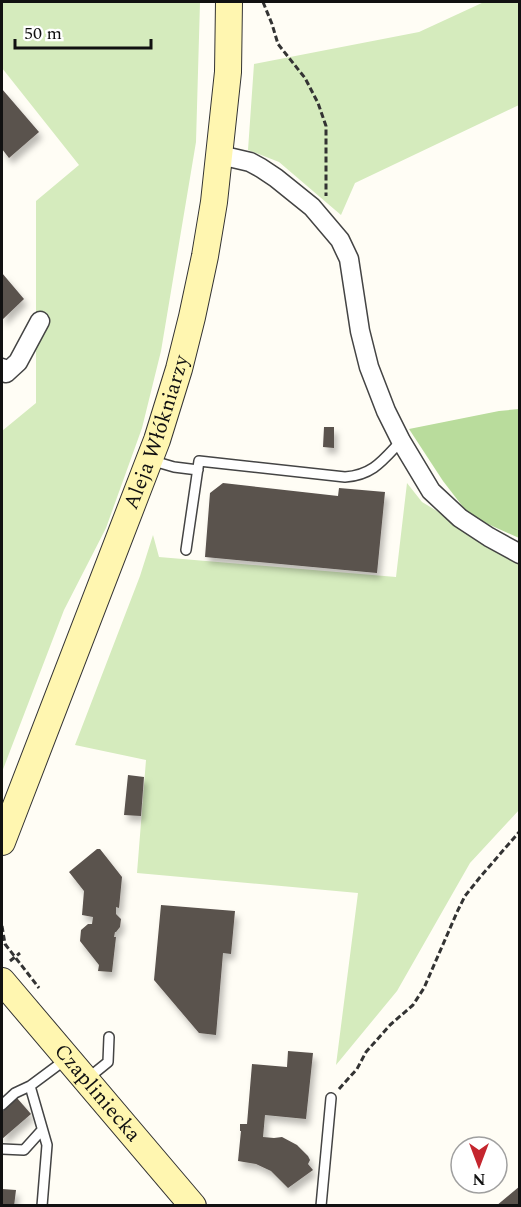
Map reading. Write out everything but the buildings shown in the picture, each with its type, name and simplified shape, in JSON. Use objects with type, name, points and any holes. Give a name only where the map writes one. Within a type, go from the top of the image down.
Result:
[{"type":"main road","name":"Aleja Włókniarzy","points":[[2,842],[150,460],[173,389],[192,317],[214,202],[228,72],[229,2]]},
{"type":"main road","points":[[2,823],[20,793]]},
{"type":"main road","name":"Czapliniecka","points":[[2,981],[192,1206]]},
{"type":"street","points":[[220,155],[243,160],[276,178],[312,207],[340,240],[349,259],[360,331],[369,367],[386,411],[401,441],[431,490],[460,518],[519,554]]},
{"type":"street","points":[[2,368],[6,373],[13,367],[40,321]]},
{"type":"lane","points":[[186,550],[199,461],[345,477],[359,476],[373,469],[401,441]]},
{"type":"lane","points":[[150,460],[174,467],[198,470]]},
{"type":"lane","points":[[86,1080],[108,1062],[109,1037]]},
{"type":"lane","points":[[2,1105],[15,1093],[30,1086],[67,1058]]},
{"type":"lane","points":[[30,1086],[47,1145],[42,1206]]},
{"type":"lane","points":[[321,1206],[331,1098]]},
{"type":"lane","points":[[2,1149],[24,1150],[42,1130]]},
{"type":"path","points":[[263,2],[278,44],[305,78],[318,103],[326,126],[327,223]]},
{"type":"path","points":[[331,1098],[357,1069],[366,1052],[390,1025],[413,1005],[424,988],[465,896],[519,831]]},
{"type":"green space","points":[[2,2],[200,2],[196,142],[161,351],[142,428],[106,528],[64,610],[2,772],[2,431],[36,403],[36,201],[79,165],[2,68]]},
{"type":"green space","points":[[484,2],[519,2],[519,105],[355,183],[341,215],[279,162],[248,150],[254,64],[419,32]]},
{"type":"green space","points":[[519,409],[519,538],[470,516],[443,481],[409,429]]},
{"type":"green space","points":[[407,483],[422,502],[519,560],[519,810],[470,863],[397,991],[336,1065],[358,893],[137,873],[146,760],[75,745],[140,576],[153,535],[159,557],[396,577]]}]
